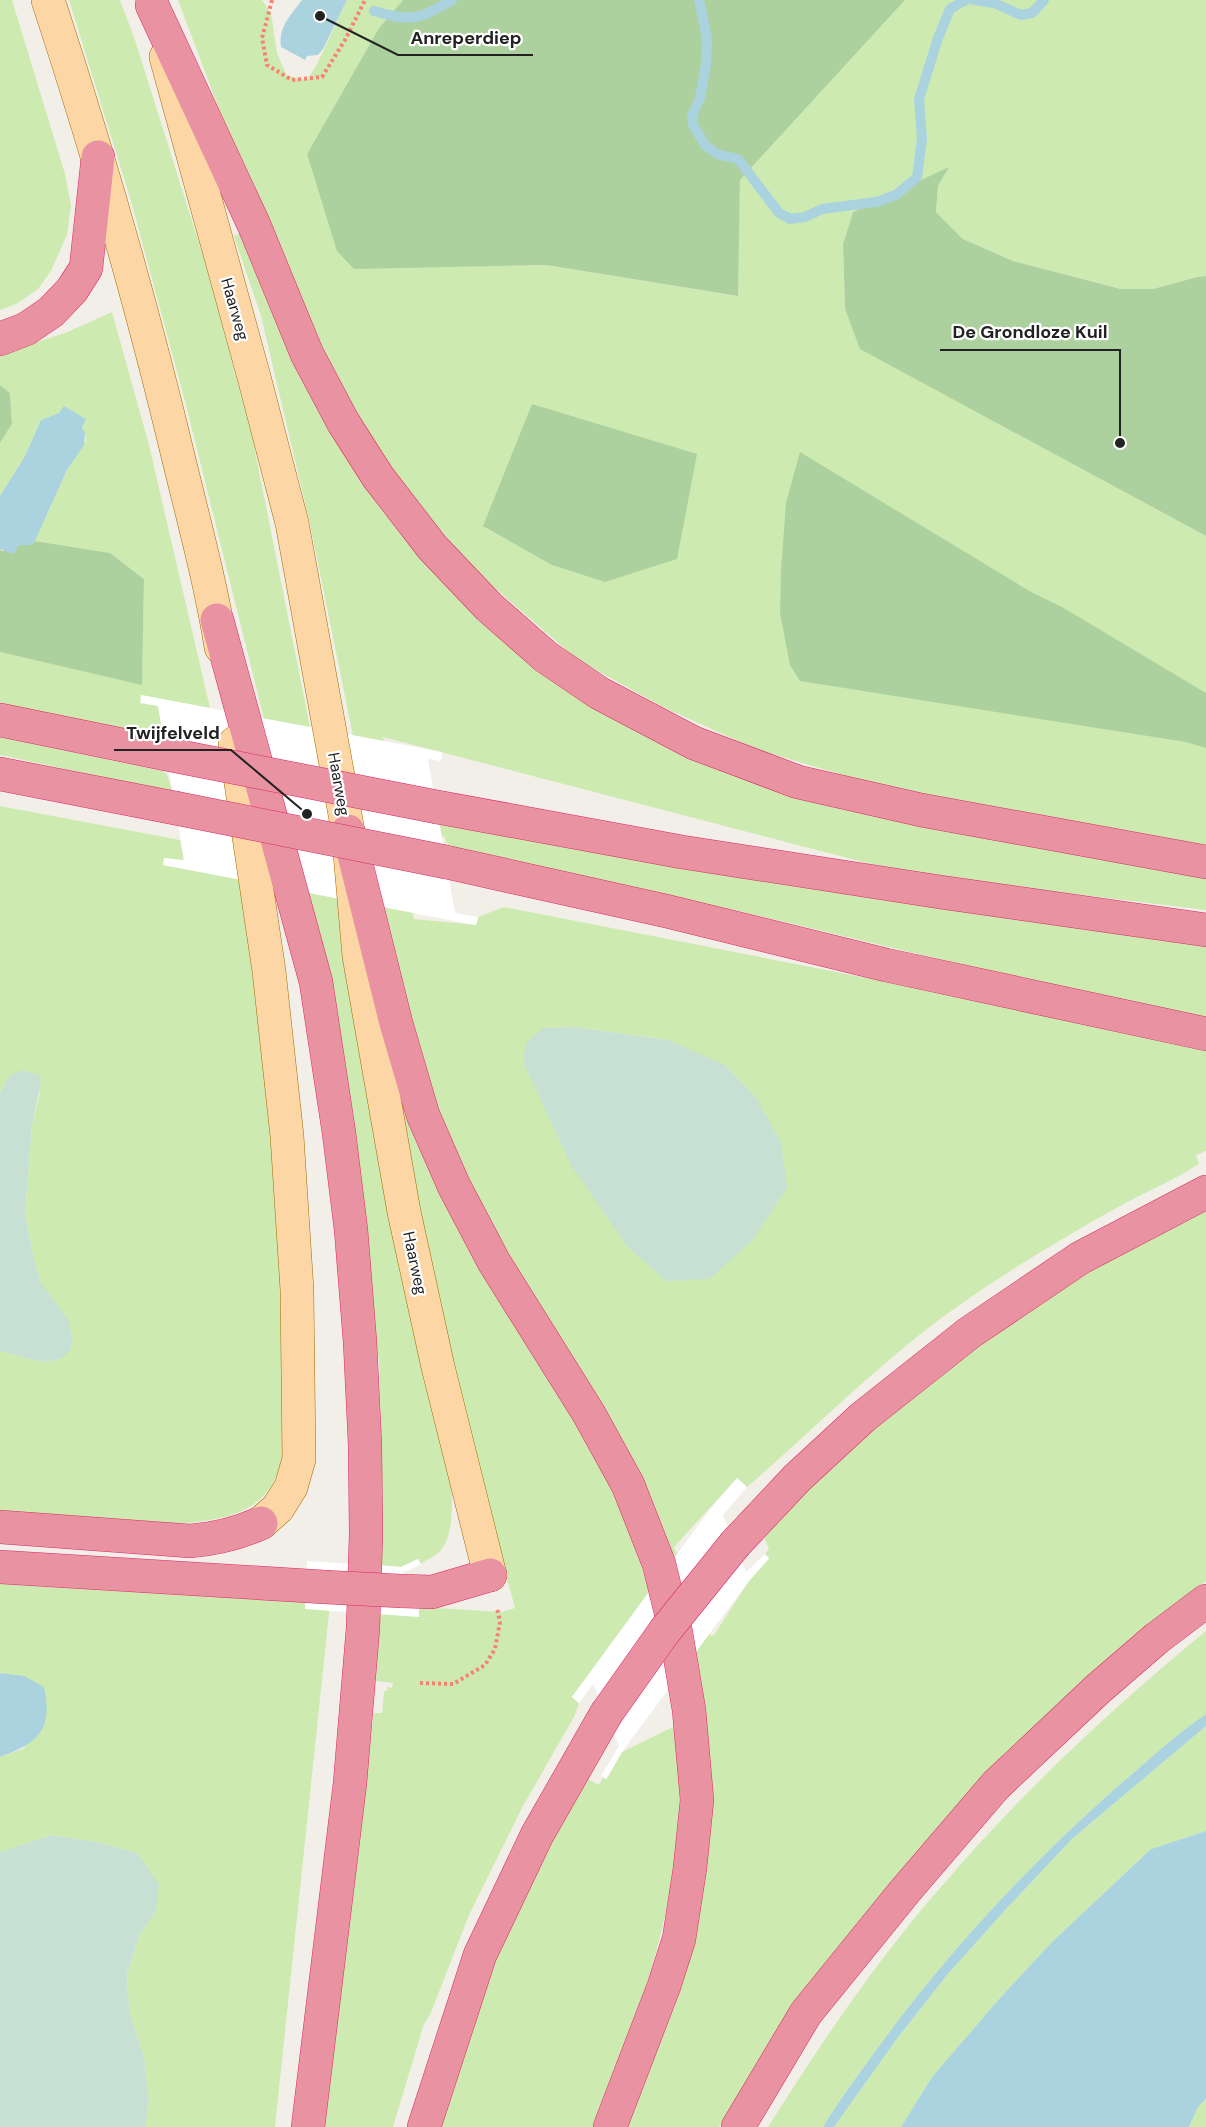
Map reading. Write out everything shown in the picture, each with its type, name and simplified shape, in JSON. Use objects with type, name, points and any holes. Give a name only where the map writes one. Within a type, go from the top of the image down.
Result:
[{"type":"highway","points":[[151,2],[254,225],[307,354],[343,422],[378,477],[432,547],[489,607],[546,657],[599,693],[694,743],[798,782],[921,810],[1206,862]]},
{"type":"highway","points":[[0,339],[26,329],[51,312],[72,290],[86,268],[98,157]]},
{"type":"highway","points":[[217,620],[316,982],[351,1230],[360,1342],[365,1467],[363,1628],[350,1783],[308,2127]]},
{"type":"highway","points":[[0,720],[437,807],[682,852],[1206,930]]},
{"type":"highway","points":[[0,774],[446,862],[666,911],[886,965],[1206,1034]]},
{"type":"highway","points":[[348,831],[396,1023],[423,1115],[454,1186],[494,1262],[589,1414],[628,1485],[659,1564],[676,1633],[689,1710],[697,1800],[690,1868],[679,1940],[664,1986],[610,2127]]},
{"type":"highway","points":[[424,2127],[480,1954],[537,1836],[606,1714],[664,1632],[735,1544],[797,1478],[863,1417],[969,1333],[1080,1258],[1206,1192]]},
{"type":"highway","points":[[0,1527],[190,1541],[215,1539],[240,1533],[261,1522]]},
{"type":"highway","points":[[0,1567],[432,1592],[490,1575]]},
{"type":"highway","points":[[738,2127],[806,2013],[905,1891],[996,1785],[1099,1688],[1206,1600]]},
{"type":"main road","points":[[48,0],[98,157],[154,358],[217,620],[269,971],[287,1136],[297,1290],[299,1459],[291,1487],[278,1508],[261,1522]]},
{"type":"main road","name":"Haarweg","points":[[151,2],[292,524],[348,831],[359,956],[404,1212],[438,1366],[490,1575]]},
{"type":"path","points":[[272,0],[262,38],[267,65],[292,80],[322,77],[345,40],[365,0]]},
{"type":"path","points":[[420,1683],[453,1683],[485,1665],[495,1649],[500,1622],[490,1575]]},
{"type":"green space","points":[[0,0],[12,0],[65,174],[71,206],[67,235],[51,271],[38,289],[16,304],[0,310]]},
{"type":"green space","points":[[69,0],[120,0],[135,40],[204,259],[252,436],[310,727],[451,1475],[452,1514],[449,1534],[441,1550],[421,1564],[418,1559],[401,1567],[381,1565],[382,1468],[379,1357],[373,1356],[307,892],[187,409],[131,201]]},
{"type":"green space","points":[[178,0],[262,0],[271,13],[277,53],[287,76],[307,80],[347,0],[403,0],[379,28],[307,154],[354,268],[546,265],[737,296],[740,180],[905,0],[1206,0],[1206,276],[1153,289],[1121,289],[1013,261],[963,239],[936,212],[938,186],[948,168],[853,212],[843,244],[845,309],[861,349],[1206,536],[1206,849],[889,789],[756,749],[665,708],[578,660],[474,570],[391,472],[336,385],[246,181]]},
{"type":"green space","points":[[403,0],[905,0],[740,180],[738,296],[546,265],[354,269],[337,251],[307,154],[379,28]]},
{"type":"green space","points":[[949,167],[938,186],[936,212],[963,239],[1013,261],[1121,289],[1153,289],[1206,276],[1206,536],[860,349],[845,309],[843,244],[853,212]]},
{"type":"green space","points":[[244,232],[424,558],[704,760],[1206,873],[1206,910],[909,874],[383,737],[414,919],[476,925],[478,917],[504,907],[934,991],[1206,1050],[1206,1151],[1196,1155],[1199,1164],[1118,1207],[1050,1247],[940,1319],[866,1380],[747,1487],[737,1478],[674,1547],[711,1636],[714,1635],[749,1581],[769,1559],[765,1554],[769,1549],[763,1535],[825,1472],[871,1430],[972,1347],[1107,1259],[1206,1209],[1206,1581],[1158,1617],[973,1789],[895,1877],[837,1952],[765,2053],[719,2127],[622,2127],[665,2022],[696,1663],[553,1334],[453,1157],[393,963],[352,731],[310,524],[261,316],[234,236]],"holes":[[[574,1027],[668,1040],[543,1028]]]},
{"type":"green space","points":[[112,312],[149,445],[210,708],[141,695],[158,706],[164,740],[0,707],[0,652],[142,684],[144,579],[110,553],[35,541],[67,470],[86,440],[85,433],[74,413],[65,406],[59,413],[41,420],[25,456],[0,496],[0,443],[12,424],[10,393],[0,385],[0,354],[65,333]]},
{"type":"green space","points":[[0,385],[10,393],[12,424],[0,443]]},
{"type":"green space","points":[[532,404],[697,454],[677,559],[605,582],[552,565],[483,526]]},
{"type":"green space","points":[[800,452],[1031,592],[1062,607],[1206,693],[1206,748],[1186,742],[800,681],[790,665],[780,613],[786,503]]},
{"type":"green space","points":[[35,541],[110,553],[144,579],[142,685],[0,652],[0,549],[2,551],[19,545],[31,545]]},
{"type":"green space","points":[[0,737],[162,771],[167,774],[172,790],[167,791],[0,755]]},
{"type":"green space","points":[[0,806],[180,840],[184,861],[163,865],[239,879],[262,1045],[278,1211],[285,1446],[276,1477],[262,1497],[251,1506],[225,1517],[168,1525],[0,1513],[0,1351],[42,1362],[60,1359],[33,1256],[25,1213],[32,1124],[40,1092],[8,1077],[0,1093]]},
{"type":"green space","points":[[439,820],[1206,941],[1206,1020],[1105,999],[760,916],[450,846],[442,836]]},
{"type":"green space","points":[[574,1027],[668,1040],[725,1065],[757,1099],[781,1143],[787,1188],[752,1241],[709,1279],[666,1281],[627,1246],[572,1167],[523,1062],[526,1043],[543,1028]]},
{"type":"green space","points":[[21,1070],[39,1075],[41,1083],[32,1124],[25,1213],[33,1256],[41,1283],[68,1320],[73,1341],[70,1351],[60,1359],[42,1362],[0,1351],[0,1093],[8,1077]]},
{"type":"green space","points":[[402,1096],[515,1321],[611,1483],[650,1590],[572,1697],[579,1703],[575,1715],[522,1808],[469,1915],[430,2015],[424,2024],[393,2127],[323,2127],[374,1713],[382,1713],[384,1691],[387,1691],[387,1687],[392,1688],[393,1683],[376,1681],[379,1614],[419,1616],[419,1609],[502,1612],[515,1608],[430,1264],[399,1097]]},
{"type":"green space","points":[[0,1584],[330,1604],[275,2127],[145,2127],[149,2100],[144,2058],[129,2011],[127,1974],[140,1934],[156,1912],[137,1853],[102,1843],[52,1835],[0,1852],[0,1757],[25,1748],[4,1673],[0,1673]]},
{"type":"green space","points":[[1206,1631],[1206,1714],[1172,1740],[1087,1814],[998,1902],[891,2030],[823,2127],[768,2127],[808,2064],[872,1973],[917,1915],[971,1852],[1101,1721]]},
{"type":"green space","points":[[675,1726],[679,1778],[678,1829],[672,1880],[662,1931],[631,2031],[594,2127],[438,2127],[497,1951],[532,1876],[586,1778],[599,1785],[603,1777],[607,1779],[622,1752]]},
{"type":"green space","points":[[1206,1726],[1206,1831],[1151,1849],[1052,1942],[932,2077],[901,2127],[834,2127],[896,2040],[947,1975],[1007,1908],[1072,1839]]},
{"type":"green space","points":[[52,1835],[102,1843],[137,1853],[159,1884],[156,1912],[140,1934],[127,1974],[129,2011],[144,2058],[149,2100],[145,2127],[0,2127],[0,1852]]},
{"type":"green space","points":[[1206,2099],[1206,2127],[1189,2127],[1198,2107]]},
{"type":"water","points":[[302,0],[347,0],[323,49],[318,55],[307,56],[305,60],[281,47],[283,27]]},
{"type":"water","points":[[64,406],[86,419],[82,427],[85,433],[84,445],[67,470],[35,541],[31,545],[19,545],[14,554],[0,549],[0,496],[25,456],[41,420],[59,413]]},
{"type":"water","points":[[0,1673],[24,1676],[44,1687],[46,1714],[40,1733],[33,1740],[0,1757]]},
{"type":"water","points":[[1206,1714],[1206,1726],[1072,1839],[1007,1908],[947,1975],[896,2040],[834,2127],[823,2127],[891,2030],[998,1902],[1087,1814],[1172,1740]]},
{"type":"water","points":[[1206,1831],[1206,2099],[1198,2107],[1189,2127],[901,2127],[932,2077],[1052,1942],[1151,1849]]},
{"type":"pier","points":[[141,695],[442,752],[441,761],[428,759],[455,913],[478,917],[476,925],[163,865],[164,858],[184,860],[158,706],[140,703]]},
{"type":"pier","points":[[737,1478],[747,1487],[723,1515],[746,1572],[765,1554],[769,1558],[749,1581],[622,1752],[606,1779],[601,1776],[619,1746],[593,1684],[579,1703],[572,1697],[708,1512]]},
{"type":"pier","points":[[418,1559],[421,1564],[401,1574],[400,1607],[419,1609],[419,1617],[305,1609],[307,1561],[401,1567]]},
{"type":"waterway","points":[[374,11],[397,17],[414,17],[431,12],[452,0]]},
{"type":"waterway","points":[[699,0],[707,38],[706,64],[700,98],[692,116],[693,125],[705,145],[717,154],[738,159],[779,213],[790,219],[805,217],[822,209],[876,202],[896,195],[917,177],[922,139],[919,99],[938,38],[950,9],[966,0]]},
{"type":"waterway","points":[[974,0],[994,3],[1021,15],[1032,13],[1044,0]]},
{"type":"place","name":"Anreperdiep","points":[[320,16]]},
{"type":"place","name":"De Grondloze Kuil","points":[[1120,443]]},
{"type":"place","name":"Twijfelveld","points":[[307,814]]}]
